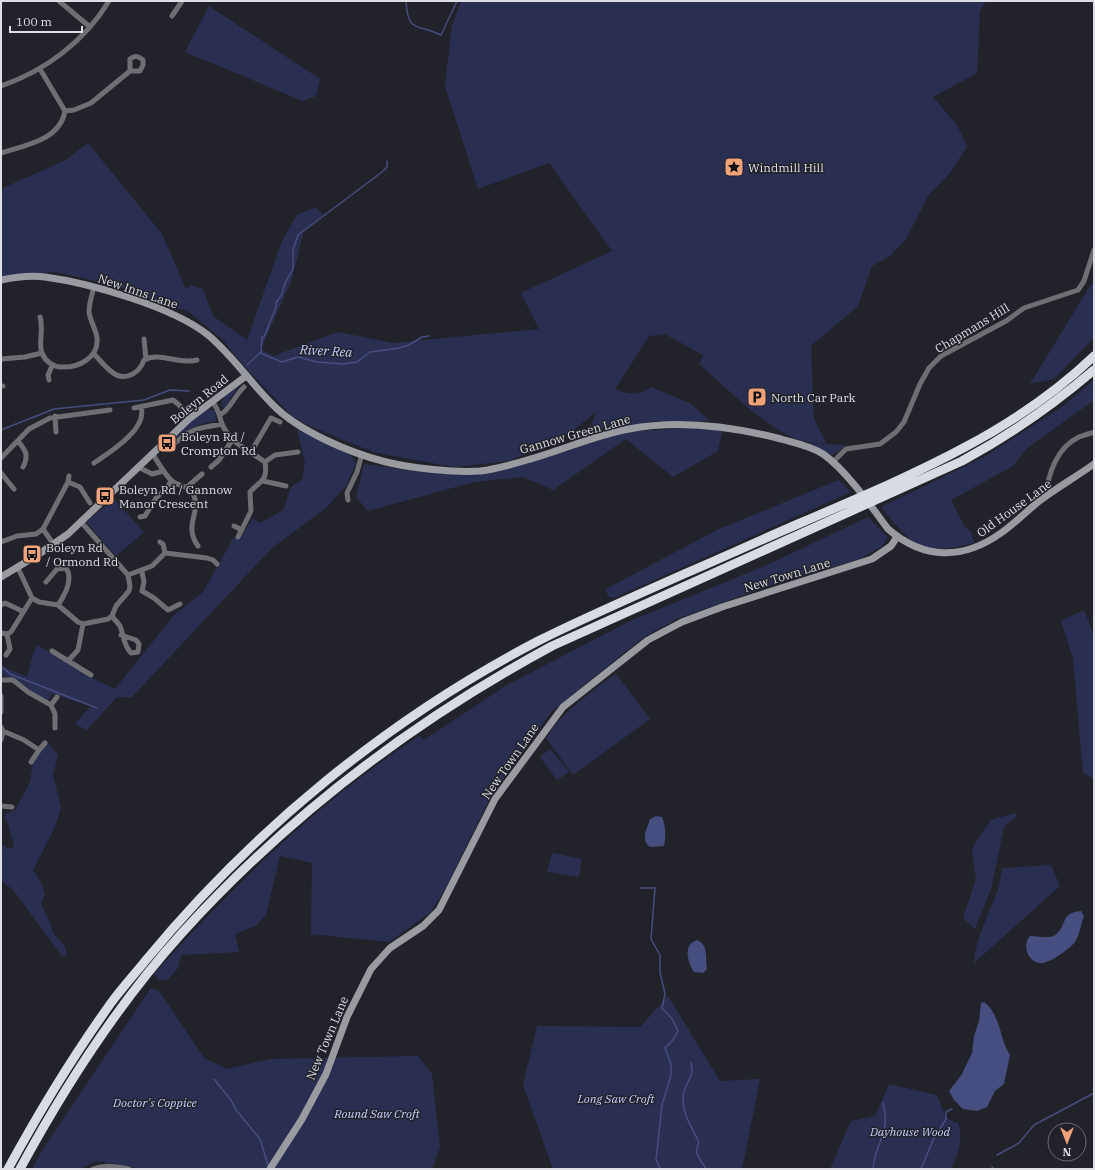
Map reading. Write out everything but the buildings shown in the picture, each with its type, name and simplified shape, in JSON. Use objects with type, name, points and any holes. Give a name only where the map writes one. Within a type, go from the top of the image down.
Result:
[{"type":"highway","points":[[8,1169],[40,1112],[112,1002],[177,922],[254,844],[327,780],[366,750],[445,696],[536,642],[613,606],[905,477],[973,444],[1049,394],[1094,356]]},
{"type":"highway","points":[[20,1169],[96,1044],[141,983],[181,934],[240,874],[302,815],[402,737],[504,672],[552,646],[962,461],[998,441],[1037,416],[1094,370]]},
{"type":"street","points":[[59,1],[90,27]]},
{"type":"street","points":[[1,86],[40,69],[64,51],[90,27],[101,14],[109,1]]},
{"type":"street","points":[[172,16],[182,1]]},
{"type":"street","points":[[1,153],[47,137],[58,129],[63,119],[65,111],[40,69]]},
{"type":"street","points":[[65,111],[74,110],[91,104],[130,71]]},
{"type":"street","name":"Chapmans Hill","points":[[833,462],[846,449],[880,444],[896,432],[904,422],[926,374],[941,356],[1006,321],[1024,308],[1078,290],[1084,281],[1094,250]]},
{"type":"street","name":"New Inns Lane","points":[[1,280],[24,276],[43,277],[94,287],[186,320],[220,345],[246,376]]},
{"type":"street","points":[[40,317],[42,324],[42,353],[52,366],[60,367],[75,365],[88,360],[94,354],[97,336],[90,319],[89,311],[94,287]]},
{"type":"street","points":[[144,339],[146,359]]},
{"type":"street","points":[[1,359],[25,357],[42,353]]},
{"type":"street","points":[[94,354],[112,372],[123,377],[132,375],[138,371],[146,359],[152,357],[182,363],[190,359],[197,360]]},
{"type":"street","points":[[49,380],[48,375],[52,366]]},
{"type":"street","name":"Gannow Green Lane","points":[[246,376],[274,407],[296,423],[333,443],[387,462],[417,467],[478,471],[535,458],[580,442],[629,428],[702,424],[749,431],[807,446],[820,452],[833,462],[896,537]]},
{"type":"street","name":"Boleyn Road","points":[[1,577],[54,545],[81,522],[152,453],[191,418],[246,376]]},
{"type":"street","points":[[220,414],[225,412],[232,399],[244,387]]},
{"type":"street","points":[[134,408],[173,400],[191,418]]},
{"type":"street","points":[[212,401],[220,414],[222,424],[233,439],[242,448],[251,452],[265,462],[266,471],[263,481],[250,492],[251,511],[238,538]]},
{"type":"street","points":[[94,463],[132,436],[142,418],[141,407]]},
{"type":"street","points":[[1,458],[29,428],[55,416],[110,410]]},
{"type":"street","points":[[55,416],[56,432]]},
{"type":"street","points":[[251,452],[269,416],[280,422]]},
{"type":"street","points":[[168,450],[190,431],[198,428],[222,424]]},
{"type":"street","points":[[1046,496],[1047,486],[1057,456],[1078,437],[1094,432]]},
{"type":"street","points":[[211,467],[219,460],[233,439]]},
{"type":"street","points":[[18,441],[27,453],[27,460],[23,467]]},
{"type":"street","points":[[265,462],[275,455],[298,452]]},
{"type":"street","points":[[152,453],[171,480],[188,487],[194,494],[195,501],[191,532],[198,546]]},
{"type":"street","points":[[348,500],[347,493],[357,472],[362,454]]},
{"type":"street","name":"Old House Lane","points":[[896,537],[920,550],[934,553],[964,552],[982,546],[1003,532],[1021,515],[1046,496],[1094,464]]},
{"type":"street","points":[[138,467],[152,474],[164,471]]},
{"type":"street","points":[[1,473],[14,489]]},
{"type":"street","points":[[188,487],[202,474]]},
{"type":"street","points":[[1,542],[17,536],[36,534],[43,529],[68,482],[69,476]]},
{"type":"street","points":[[140,517],[145,516],[156,498],[167,488],[171,480]]},
{"type":"street","points":[[263,481],[286,486]]},
{"type":"street","points":[[68,482],[80,487],[90,503]]},
{"type":"street","points":[[18,568],[32,598],[39,602],[58,606],[78,622],[83,624],[101,621],[112,616],[116,606],[129,591],[130,586],[128,575],[81,522]]},
{"type":"street","points":[[234,526],[242,530]]},
{"type":"street","points":[[43,529],[54,545]]},
{"type":"street","name":"New Town Lane","points":[[270,1169],[302,1119],[326,1074],[347,1017],[371,970],[390,948],[423,926],[439,910],[495,799],[563,707],[648,640],[682,622],[722,607],[872,559],[890,546],[896,537]]},
{"type":"street","points":[[160,542],[163,544],[165,553]]},
{"type":"street","points":[[128,575],[142,572],[152,566],[165,553]]},
{"type":"street","points":[[165,553],[207,558],[218,564]]},
{"type":"street","points":[[46,582],[57,569],[66,568],[68,571],[68,586],[58,606]]},
{"type":"street","points":[[142,572],[144,582],[142,591],[145,594],[154,598],[168,610],[180,604]]},
{"type":"street","points":[[6,655],[10,649],[4,634],[11,632],[22,611],[32,598]]},
{"type":"street","points":[[1,605],[5,604],[22,611]]},
{"type":"street","points":[[112,616],[120,626],[121,635]]},
{"type":"street","points":[[68,661],[78,650],[83,624]]},
{"type":"street","points":[[52,651],[91,675]]},
{"type":"street","points":[[1,680],[13,680],[28,692],[51,705],[55,714],[55,728]]},
{"type":"street","points":[[1,696],[1,712]]},
{"type":"street","points":[[51,705],[57,698]]},
{"type":"street","points":[[1,740],[2,729],[24,740],[38,750]]},
{"type":"street","points":[[31,762],[38,750],[45,743]]},
{"type":"street","points":[[1,807],[12,807]]},
{"type":"street","points":[[93,1169],[110,1165],[129,1169]]},
{"type":"green space","points":[[461,1],[986,1],[980,11],[977,73],[933,97],[957,125],[967,147],[949,174],[928,196],[906,239],[890,256],[872,266],[858,306],[811,346],[814,419],[826,443],[807,442],[793,438],[765,421],[699,364],[703,355],[665,334],[649,336],[615,389],[634,394],[647,390],[651,387],[690,403],[710,421],[655,421],[595,432],[591,425],[596,412],[566,436],[509,461],[453,467],[373,452],[312,427],[292,416],[242,364],[223,340],[189,312],[110,284],[56,272],[1,276],[1,189],[66,160],[88,143],[162,234],[186,289],[190,285],[203,289],[213,316],[247,340],[282,241],[297,215],[316,207],[323,215],[304,230],[292,279],[261,349],[273,356],[338,332],[393,343],[539,329],[521,293],[612,251],[549,163],[478,189],[445,86],[452,25]]},
{"type":"green space","points":[[209,6],[320,79],[316,96],[303,101],[185,52]]},
{"type":"green space","points":[[1094,283],[1094,338],[1054,379],[1030,384],[1090,286]]},
{"type":"green space","points":[[1094,380],[1094,400],[1026,449],[1013,466],[951,500],[965,527],[971,532],[974,543],[942,549],[922,547],[912,541],[881,507],[986,456],[1063,406]]},
{"type":"green space","points":[[240,386],[230,398],[226,408],[222,407],[225,397]]},
{"type":"green space","points":[[208,409],[215,411],[216,421],[193,427],[179,436],[161,452],[162,449],[187,424]]},
{"type":"green space","points":[[700,427],[722,431],[718,451],[673,477],[626,439],[553,490],[523,477],[474,482],[368,511],[356,497],[364,464],[407,470],[465,475],[491,472],[542,459],[625,432]]},
{"type":"green space","points":[[297,429],[351,455],[356,463],[346,486],[326,508],[272,548],[132,697],[117,697],[87,730],[75,724],[92,704],[78,702],[52,694],[47,701],[19,683],[1,674],[2,666],[27,677],[33,653],[37,645],[96,680],[115,689],[174,615],[203,592],[234,537],[240,539],[253,518],[260,523],[283,510],[291,487],[302,480],[305,463]]},
{"type":"green space","points":[[809,443],[843,445],[844,447],[834,454],[828,455],[811,447]]},
{"type":"green space","points":[[839,480],[851,492],[614,598],[608,596],[606,589],[719,529]]},
{"type":"green space","points":[[114,499],[144,532],[116,556],[86,522]]},
{"type":"green space","points":[[868,517],[888,538],[882,546],[860,559],[781,582],[679,618],[645,636],[551,712],[490,798],[447,886],[430,913],[389,942],[311,934],[312,863],[280,856],[266,915],[256,926],[235,934],[239,952],[181,955],[178,968],[167,980],[159,980],[154,974],[215,908],[312,816],[382,761],[419,736],[424,740],[507,685],[630,621],[767,565]]},
{"type":"green space","points":[[1084,610],[1094,636],[1094,779],[1083,773],[1073,658],[1061,621]]},
{"type":"green space","points":[[616,674],[650,719],[573,775],[546,738],[569,710]]},
{"type":"green space","points":[[47,741],[58,755],[53,775],[61,807],[55,827],[33,870],[41,882],[45,894],[41,904],[53,933],[64,945],[67,955],[62,956],[14,891],[1,880],[1,843],[8,849],[14,847],[8,823],[5,819],[6,814],[15,810],[30,782],[33,762]]},
{"type":"green space","points":[[550,749],[569,772],[557,780],[540,757]]},
{"type":"green space","points":[[1015,813],[1017,816],[1004,827],[991,889],[975,929],[963,918],[976,879],[972,851],[975,843],[991,820]]},
{"type":"green space","points":[[552,853],[582,859],[579,877],[547,872]]},
{"type":"green space","points":[[1051,865],[1060,886],[974,963],[977,944],[998,889],[1002,868]]},
{"type":"green space","name":"Doctor's Coppice","points":[[151,988],[159,991],[204,1058],[227,1069],[270,1059],[418,1056],[432,1074],[440,1147],[432,1169],[142,1169],[97,1161],[79,1169],[32,1169],[43,1149]]},
{"type":"green space","name":"Long Saw Croft","points":[[668,996],[720,1081],[760,1079],[742,1169],[553,1169],[523,1085],[537,1026],[640,1027]]},
{"type":"green space","name":"Dayhouse Wood","points":[[889,1084],[937,1095],[946,1118],[958,1123],[960,1128],[960,1140],[956,1158],[951,1169],[830,1169],[851,1121],[875,1116]]},
{"type":"shaded area","points":[[656,816],[662,817],[664,824],[664,846],[650,847],[645,841],[645,834],[650,819]]},
{"type":"shaded area","points":[[1081,911],[1084,916],[1077,937],[1071,946],[1047,962],[1038,963],[1030,958],[1026,945],[1030,936],[1053,936],[1059,931],[1069,914]]},
{"type":"shaded area","points":[[697,940],[701,942],[706,952],[707,969],[703,973],[694,972],[688,959],[688,949],[693,942]]},
{"type":"shaded area","points":[[984,1002],[994,1013],[1006,1048],[1010,1055],[1004,1084],[995,1091],[987,1107],[977,1111],[963,1109],[954,1100],[949,1091],[962,1074],[972,1053],[974,1036],[979,1021],[981,1003]]},
{"type":"waterway","points":[[406,1],[409,19],[415,26],[441,35],[457,1]]},
{"type":"waterway","points":[[261,353],[262,337],[264,337],[276,307],[276,303],[282,294],[285,283],[293,269],[293,250],[298,235],[382,172],[387,167],[387,161]]},
{"type":"waterway","name":"River Rea","points":[[247,365],[260,353],[282,362],[298,357],[317,362],[343,364],[357,362],[370,352],[399,348],[409,345],[422,337],[429,336]]},
{"type":"waterway","name":"River Rea","points":[[1,430],[54,409],[144,400],[170,390],[189,391]]},
{"type":"waterway","points":[[1,666],[10,674],[97,708]]},
{"type":"waterway","points":[[640,888],[655,888],[651,939],[660,955],[660,972],[665,994],[662,1008],[672,1019],[678,1031],[673,1040],[665,1048],[671,1064],[671,1075],[662,1105],[656,1159],[660,1169]]},
{"type":"waterway","points":[[691,1063],[691,1074],[685,1089],[683,1102],[686,1116],[699,1142],[697,1146],[697,1153],[706,1169]]},
{"type":"waterway","points":[[214,1079],[231,1100],[236,1110],[260,1139],[268,1165]]},
{"type":"waterway","points":[[997,1155],[1019,1143],[1034,1125],[1094,1093]]},
{"type":"waterway","points":[[873,1169],[874,1160],[884,1130],[885,1114],[883,1103]]},
{"type":"waterway","points":[[921,1169],[933,1140],[946,1119],[946,1112],[952,1109]]},
{"type":"place","name":"Windmill Hill","points":[[734,167]]},
{"type":"place","name":"North Car Park","points":[[757,397]]},
{"type":"place","name":"Boleyn Rd / Crompton Rd","points":[[167,443]]},
{"type":"place","name":"Boleyn Rd / Gannow Manor Crescent","points":[[105,496]]},
{"type":"place","name":"Boleyn Rd / Ormond Rd","points":[[32,554]]},
{"type":"park label","name":"Round Saw Croft","points":[[377,1113]]}]
